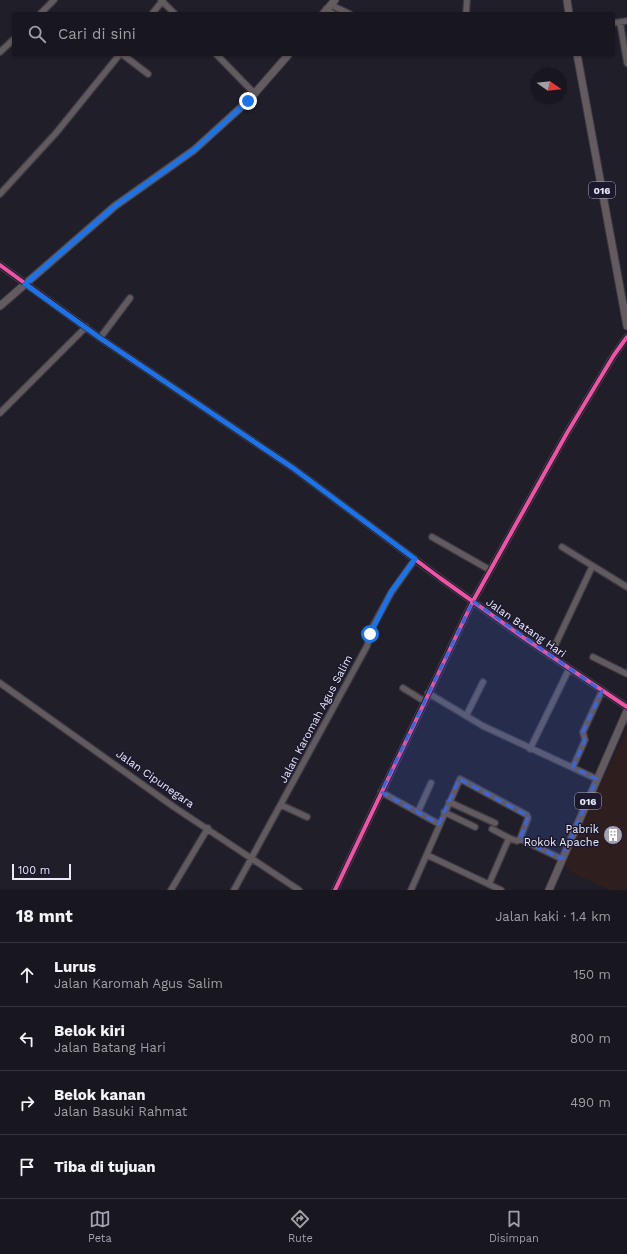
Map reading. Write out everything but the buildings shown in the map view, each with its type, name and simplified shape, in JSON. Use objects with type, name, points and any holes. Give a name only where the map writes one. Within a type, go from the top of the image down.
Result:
[{"type":"main road","points":[[567,0],[569,12]]},
{"type":"main road","points":[[0,306],[115,206],[194,150],[255,94],[287,56]]},
{"type":"main road","name":"016","points":[[577,56],[627,326]]},
{"type":"main road","name":"016","points":[[549,890],[627,711]]},
{"type":"street","points":[[42,12],[54,0]]},
{"type":"street","points":[[153,12],[162,0],[174,12]]},
{"type":"street","points":[[466,12],[467,0]]},
{"type":"street","points":[[329,8],[343,12]]},
{"type":"street","points":[[615,23],[627,21]]},
{"type":"street","points":[[620,22],[625,39],[627,63]]},
{"type":"street","points":[[0,52],[12,41]]},
{"type":"street","points":[[0,194],[56,133],[119,56]]},
{"type":"street","points":[[124,56],[148,74]]},
{"type":"street","points":[[218,56],[255,94]]},
{"type":"street","name":"Jalan Batang Hari","points":[[0,265],[100,338],[293,468],[415,559],[569,670],[627,706]]},
{"type":"street","points":[[100,338],[130,298]]},
{"type":"street","points":[[0,413],[86,328]]},
{"type":"street","points":[[335,890],[473,601],[567,433],[614,354],[627,337]]},
{"type":"street","points":[[432,536],[490,570]]},
{"type":"street","points":[[562,547],[592,567],[627,587]]},
{"type":"street","name":"Jalan Karomah Agus Salim","points":[[234,890],[367,646],[373,626],[391,592],[415,559]]},
{"type":"street","points":[[550,656],[592,567]]},
{"type":"street","points":[[593,657],[627,674]]},
{"type":"street","points":[[530,749],[569,670]]},
{"type":"street","points":[[466,716],[483,682]]},
{"type":"street","name":"Jalan Cipunegara","points":[[0,683],[174,806],[299,890]]},
{"type":"street","points":[[402,688],[424,701]]},
{"type":"street","points":[[573,767],[585,740],[582,734],[602,691]]},
{"type":"street","points":[[428,693],[483,726],[597,779]]},
{"type":"street","points":[[411,890],[444,812],[460,780],[527,816],[520,839]]},
{"type":"street","points":[[418,812],[431,783]]},
{"type":"street","points":[[381,792],[440,824]]},
{"type":"street","points":[[449,802],[495,823]]},
{"type":"street","points":[[281,805],[307,817]]},
{"type":"street","points":[[444,812],[475,827]]},
{"type":"street","points":[[171,890],[208,828]]},
{"type":"street","points":[[492,830],[517,841],[520,839],[562,859]]},
{"type":"street","points":[[489,884],[509,838]]},
{"type":"street","points":[[427,855],[501,890]]},
{"type":"highlighted area","points":[[473,601],[602,691],[583,732],[585,740],[573,767],[597,779],[562,859],[520,839],[528,816],[459,779],[439,824],[381,792]]},
{"type":"shaded area","name":"Pabrik Rokok Apache","points":[[627,729],[627,890],[610,890],[571,872],[563,863]]},
{"type":"cycle path","points":[[0,265],[100,338],[293,468],[440,578],[524,638],[627,707]]},
{"type":"cycle path","points":[[335,890],[473,601],[567,433],[614,355],[627,337]]},
{"type":"place","name":"Pabrik Rokok Apache","points":[[613,835]]},
{"type":"route","points":[[248,101],[194,150],[115,206],[25,284],[100,338],[293,468],[415,559],[391,592],[370,634]]}]
